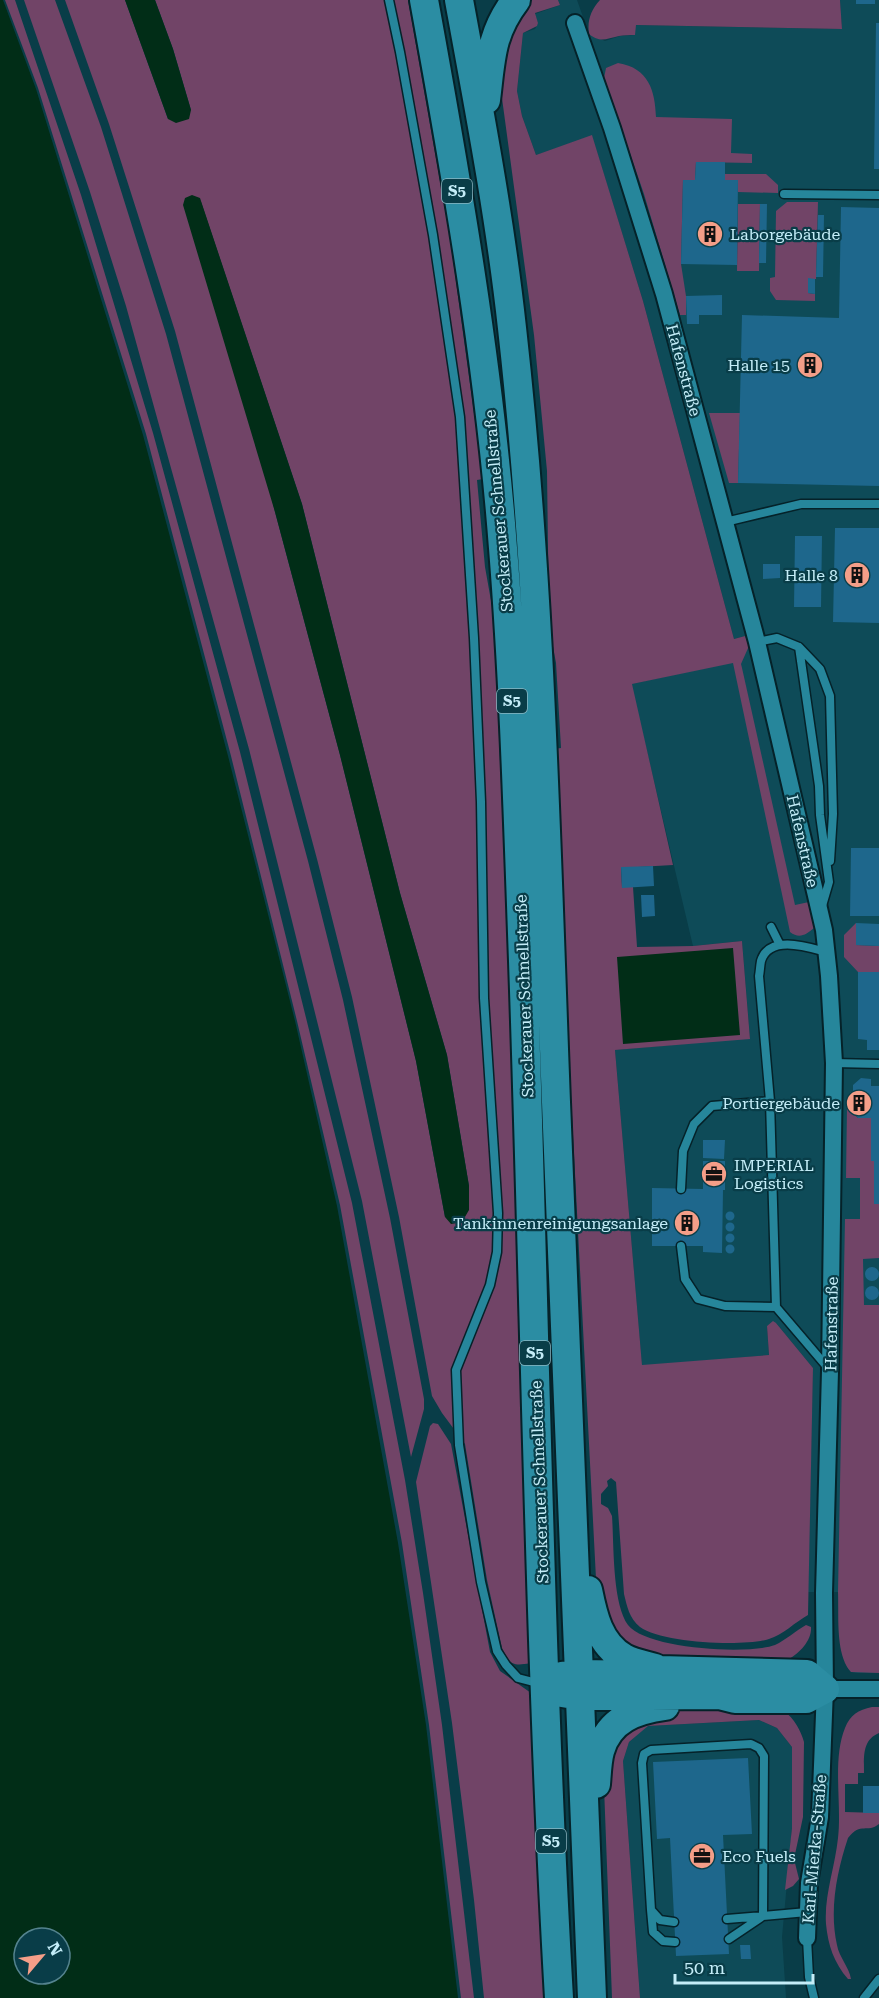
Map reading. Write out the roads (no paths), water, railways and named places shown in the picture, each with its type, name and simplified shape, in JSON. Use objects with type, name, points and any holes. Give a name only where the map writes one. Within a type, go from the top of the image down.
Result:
[{"type":"highway","name":"Stockerauer Schnellstraße","points":[[424,0],[471,280],[496,466],[504,550],[520,896],[545,1684],[559,1998]]},
{"type":"highway","name":"Stockerauer Schnellstraße","points":[[459,0],[482,126],[512,324],[526,464],[534,594],[592,1998]]},
{"type":"highway","points":[[482,126],[494,40],[501,20],[516,0]]},
{"type":"highway","points":[[573,1513],[593,1619],[612,1649],[624,1658],[660,1670],[807,1674],[825,1689],[806,1700],[735,1699],[719,1695],[579,1685]]},
{"type":"highway","points":[[545,1684],[562,1693],[579,1685],[646,1675],[660,1670]]},
{"type":"highway","points":[[588,1882],[599,1754],[610,1732],[630,1714],[644,1709],[721,1704],[735,1699]]},
{"type":"street","name":"Hafenstraße","points":[[575,22],[612,128],[664,294],[757,642],[820,913],[826,952],[834,1063],[830,1371],[824,1593],[825,1689]]},
{"type":"street","points":[[825,1689],[879,1689]]},
{"type":"street","name":"Karl-Mierka-Straße","points":[[807,1938],[807,1912],[820,1817],[825,1689]]},
{"type":"lane","points":[[389,0],[433,235],[460,417],[474,638],[481,802],[484,998],[498,1213],[497,1252],[490,1285],[456,1370],[459,1445],[481,1582],[497,1651],[518,1678],[545,1684]]},
{"type":"lane","points":[[784,194],[879,195]]},
{"type":"lane","points":[[725,522],[801,504],[879,504]]},
{"type":"lane","points":[[757,642],[777,638],[799,647],[820,669],[830,696],[833,814],[829,882],[820,913]]},
{"type":"lane","points":[[799,647],[819,786],[820,815],[829,882]]},
{"type":"lane","points":[[771,927],[780,945]]},
{"type":"lane","points":[[826,952],[802,945],[780,945],[768,950],[761,959],[759,976],[770,1101],[776,1307],[830,1371]]},
{"type":"lane","points":[[834,1063],[879,1064]]},
{"type":"lane","points":[[681,1188],[683,1151],[694,1124],[712,1106],[770,1101]]},
{"type":"lane","points":[[681,1246],[685,1279],[698,1299],[725,1306],[776,1307]]},
{"type":"lane","points":[[675,1942],[663,1941],[653,1932],[642,1763],[644,1754],[651,1750],[751,1744],[759,1748],[764,1756],[763,1916]]},
{"type":"lane","points":[[651,1910],[660,1920],[674,1922]]},
{"type":"lane","points":[[728,1919],[807,1912]]},
{"type":"lane","points":[[729,1939],[763,1916]]},
{"type":"lane","points":[[807,1938],[809,1977],[814,1998]]},
{"type":"lane","points":[[864,1998],[879,1979]]},
{"type":"place","name":"Laborgebäude","points":[[710,234]]},
{"type":"place","name":"Halle 15","points":[[810,365]]},
{"type":"place","name":"Halle 8","points":[[857,575]]},
{"type":"place","name":"Portiergebäude","points":[[859,1103]]},
{"type":"place","name":"IMPERIAL Logistics","points":[[714,1174]]},
{"type":"place","name":"Tankinnenreinigungsanlage","points":[[687,1223]]},
{"type":"place","name":"Eco Fuels","points":[[702,1856]]}]
